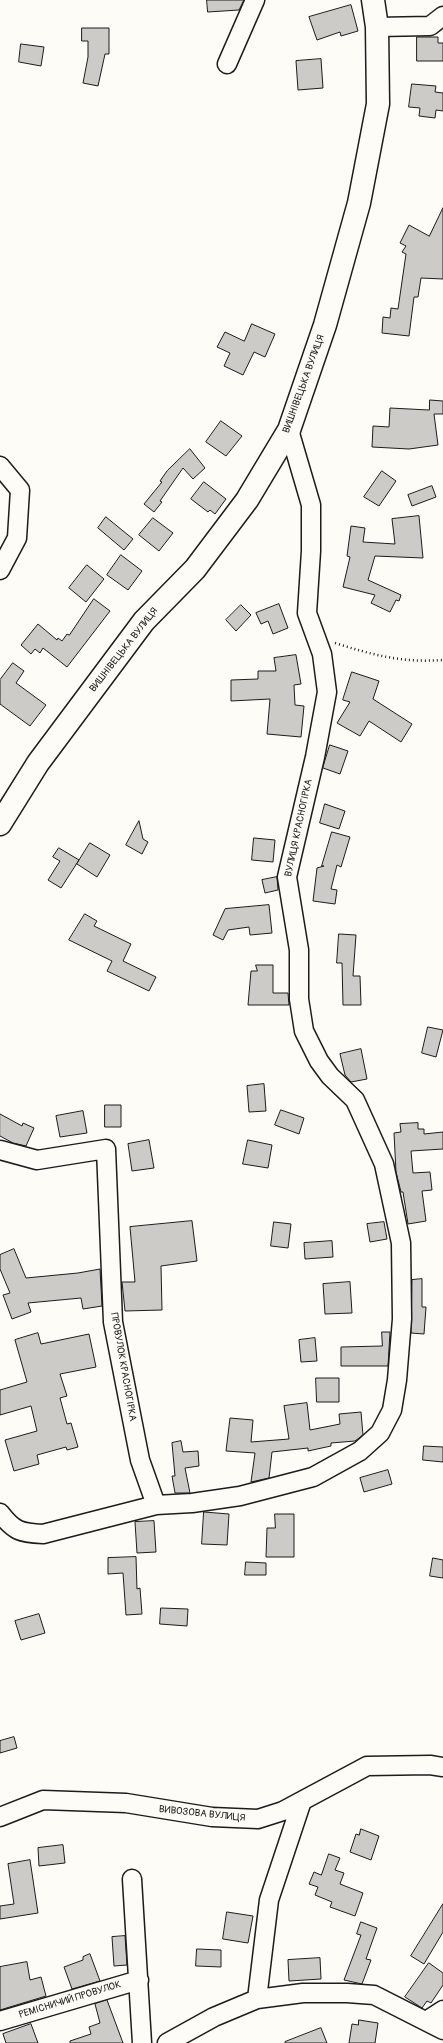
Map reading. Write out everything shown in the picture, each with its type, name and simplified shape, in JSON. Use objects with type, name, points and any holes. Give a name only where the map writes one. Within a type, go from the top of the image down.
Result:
[{"type":"main road","name":"ВИШНІВЕЦЬКА ВУЛИЦЯ","points":[[0,824],[38,763],[144,621],[195,569],[247,500],[290,430],[326,325],[359,203],[378,104],[377,27],[373,0]]},
{"type":"street","points":[[227,64],[255,0]]},
{"type":"street","points":[[377,27],[430,26],[443,16]]},
{"type":"street","name":"ВУЛИЦЯ КРАСНОГІРКА","points":[[156,1505],[192,1503],[240,1496],[313,1477],[360,1451],[376,1437],[386,1423],[392,1410],[398,1380],[402,1319],[400,1243],[384,1164],[356,1100],[330,1076],[319,1061],[304,1031],[299,999],[298,950],[287,877],[315,757],[327,692],[322,654],[307,613],[311,551],[311,505],[290,430]]},
{"type":"street","points":[[0,466],[20,490],[17,538],[0,570]]},
{"type":"street","name":"ПРОВУЛОК КРАСНОГІРКА","points":[[0,1150],[37,1160],[106,1149],[113,1322],[140,1460],[156,1505]]},
{"type":"street","points":[[0,1513],[11,1526],[24,1533],[43,1534],[156,1505]]},
{"type":"street","name":"ВИВОЗОВА ВУЛИЦЯ","points":[[0,1817],[43,1800],[126,1803],[212,1817],[258,1819],[283,1811],[367,1766],[430,1765],[443,1767]]},
{"type":"street","points":[[256,1999],[269,1900],[302,1801]]},
{"type":"street","points":[[132,1879],[142,2043]]},
{"type":"street","name":"РЕМІСНИЧИЙ ПРОВУЛОК","points":[[0,2021],[139,1980]]},
{"type":"street","points":[[167,2043],[214,2017],[256,1999],[303,1992],[374,1995],[443,2030]]},
{"type":"street","points":[[426,2021],[443,2010]]},
{"type":"path","points":[[316,636],[379,657],[425,661],[443,660]]},
{"type":"building","points":[[207,0],[244,0],[239,10],[208,12]]},
{"type":"building","points":[[351,5],[358,31],[341,36],[340,32],[317,40],[309,17]]},
{"type":"building","points":[[82,28],[109,28],[109,54],[105,54],[98,86],[83,83],[88,57],[88,41],[82,41]]},
{"type":"building","points":[[417,37],[438,37],[438,43],[443,43],[443,61],[417,61]]},
{"type":"building","points":[[21,44],[44,47],[41,66],[19,62]]},
{"type":"building","points":[[321,59],[323,88],[298,90],[296,61]]},
{"type":"building","points":[[412,84],[436,86],[435,92],[443,93],[443,111],[436,110],[435,118],[419,116],[420,108],[409,107]]},
{"type":"building","points":[[443,208],[443,279],[421,278],[418,297],[414,297],[409,336],[382,333],[383,317],[390,318],[391,308],[398,309],[406,254],[402,252],[406,246],[400,243],[409,225],[429,236]]},
{"type":"building","points":[[252,324],[275,334],[265,357],[254,352],[243,375],[224,366],[230,353],[217,347],[225,332],[244,341]]},
{"type":"building","points":[[430,400],[443,401],[443,414],[434,414],[438,445],[409,449],[372,447],[373,426],[389,427],[390,408],[429,410]]},
{"type":"building","points":[[221,421],[242,436],[226,456],[206,442]]},
{"type":"building","points":[[190,449],[205,468],[193,479],[183,468],[154,512],[144,504],[162,482],[160,481],[167,471]]},
{"type":"building","points":[[382,471],[396,481],[379,506],[364,497]]},
{"type":"building","points":[[204,482],[226,499],[215,514],[210,510],[208,512],[191,499]]},
{"type":"building","points":[[432,486],[436,497],[412,506],[408,495]]},
{"type":"building","points":[[419,516],[423,558],[375,556],[368,580],[401,595],[399,601],[396,600],[390,612],[371,603],[375,595],[343,587],[350,557],[347,556],[351,526],[365,528],[363,542],[395,544],[392,519]]},
{"type":"building","points":[[106,517],[133,539],[124,550],[98,528]]},
{"type":"building","points":[[153,518],[173,533],[159,551],[139,535]]},
{"type":"building","points":[[121,555],[142,571],[128,590],[107,575]]},
{"type":"building","points":[[87,565],[104,579],[86,602],[69,588]]},
{"type":"building","points":[[94,599],[110,611],[67,667],[43,648],[40,653],[35,649],[31,654],[21,645],[38,624],[57,640],[58,638],[62,641],[67,634],[69,635]]},
{"type":"building","points":[[279,604],[288,628],[273,634],[268,621],[261,624],[256,613]]},
{"type":"building","points":[[241,605],[251,615],[236,631],[226,620]]},
{"type":"building","points":[[296,655],[301,684],[294,685],[295,705],[304,706],[301,737],[267,734],[270,699],[231,701],[231,680],[258,679],[258,671],[276,671],[274,658]]},
{"type":"building","points":[[13,663],[24,671],[16,683],[46,705],[30,726],[0,704],[0,680]]},
{"type":"building","points":[[352,672],[379,681],[373,699],[412,724],[401,742],[369,721],[360,736],[337,723],[350,702],[343,700]]},
{"type":"building","points":[[330,745],[348,751],[340,774],[323,768]]},
{"type":"building","points":[[325,804],[345,811],[339,829],[320,823]]},
{"type":"building","points":[[139,821],[143,839],[148,842],[142,854],[126,845]]},
{"type":"building","points":[[332,832],[350,837],[341,867],[337,865],[331,889],[337,890],[335,904],[313,901],[317,868],[324,866],[322,866]]},
{"type":"building","points":[[254,838],[275,840],[273,862],[252,860]]},
{"type":"building","points":[[90,843],[110,855],[97,877],[77,864]]},
{"type":"building","points":[[59,848],[79,860],[61,888],[48,880],[60,861],[53,857]]},
{"type":"building","points":[[277,877],[278,890],[265,893],[262,880]]},
{"type":"building","points":[[269,905],[272,933],[250,935],[249,927],[228,930],[223,940],[213,935],[225,909]]},
{"type":"building","points":[[85,914],[97,921],[94,926],[131,944],[123,961],[156,977],[149,991],[107,971],[112,961],[69,940]]},
{"type":"building","points":[[339,934],[356,935],[353,976],[360,976],[361,1005],[343,1005],[342,963],[337,963]]},
{"type":"building","points":[[256,965],[273,965],[273,993],[288,993],[289,1005],[248,1005],[251,971],[257,971]]},
{"type":"building","points":[[428,1027],[443,1030],[436,1057],[422,1053]]},
{"type":"building","points":[[361,1049],[367,1079],[351,1082],[345,1075],[340,1054]]},
{"type":"building","points":[[264,1084],[266,1111],[249,1112],[247,1086]]},
{"type":"building","points":[[105,1105],[121,1105],[121,1127],[105,1127]]},
{"type":"building","points":[[281,1110],[304,1118],[299,1134],[275,1125]]},
{"type":"building","points":[[83,1111],[87,1133],[60,1137],[56,1116]]},
{"type":"building","points":[[0,1114],[22,1126],[23,1123],[34,1128],[26,1146],[13,1143],[0,1136]]},
{"type":"building","points":[[418,1123],[418,1129],[424,1129],[424,1134],[443,1132],[443,1149],[411,1151],[413,1173],[430,1172],[432,1190],[422,1191],[426,1221],[408,1224],[403,1192],[401,1192],[396,1172],[394,1133],[401,1132],[400,1124]]},
{"type":"building","points":[[149,1140],[154,1168],[132,1171],[128,1144]]},
{"type":"building","points":[[248,1140],[272,1145],[268,1168],[243,1164]]},
{"type":"building","points":[[192,1221],[197,1261],[161,1266],[162,1310],[125,1311],[122,1282],[135,1282],[130,1227]]},
{"type":"building","points":[[274,1222],[291,1224],[288,1248],[271,1246]]},
{"type":"building","points":[[384,1222],[387,1239],[370,1242],[367,1224]]},
{"type":"building","points":[[332,1241],[333,1257],[305,1259],[304,1243]]},
{"type":"building","points":[[14,1249],[26,1278],[78,1273],[100,1269],[102,1306],[83,1309],[81,1298],[28,1303],[31,1312],[12,1319],[3,1295],[10,1293],[0,1269],[0,1255]]},
{"type":"building","points":[[422,1279],[422,1307],[426,1307],[424,1334],[411,1333],[412,1280]]},
{"type":"building","points":[[350,1282],[352,1313],[325,1314],[323,1284]]},
{"type":"building","points":[[382,1332],[390,1332],[388,1366],[341,1366],[341,1347],[382,1346]]},
{"type":"building","points":[[38,1333],[41,1344],[89,1334],[96,1367],[60,1374],[67,1396],[60,1398],[67,1424],[71,1423],[78,1447],[67,1450],[66,1447],[37,1455],[39,1464],[14,1471],[5,1440],[37,1431],[31,1406],[0,1415],[0,1390],[27,1382],[15,1340]]},
{"type":"building","points":[[315,1338],[317,1361],[301,1362],[299,1340]]},
{"type":"building","points":[[316,1378],[339,1378],[339,1402],[317,1402]]},
{"type":"building","points":[[307,1403],[310,1430],[340,1424],[339,1414],[361,1412],[363,1435],[355,1441],[331,1443],[331,1446],[308,1451],[308,1448],[272,1452],[269,1478],[251,1482],[255,1453],[226,1451],[230,1418],[253,1420],[251,1442],[289,1439],[284,1406]]},
{"type":"building","points":[[181,1441],[183,1452],[198,1451],[199,1466],[185,1468],[190,1493],[175,1493],[172,1476],[175,1476],[172,1443]]},
{"type":"building","points":[[424,1446],[443,1447],[443,1462],[423,1460]]},
{"type":"building","points":[[388,1470],[392,1484],[364,1492],[360,1478]]},
{"type":"building","points":[[204,1512],[229,1514],[227,1545],[202,1544]]},
{"type":"building","points":[[275,1514],[294,1514],[294,1557],[266,1557],[267,1528],[275,1528]]},
{"type":"building","points":[[154,1521],[156,1552],[137,1553],[135,1522]]},
{"type":"building","points":[[136,1557],[137,1589],[140,1588],[142,1614],[126,1615],[123,1573],[108,1574],[108,1558]]},
{"type":"building","points":[[433,1558],[443,1560],[443,1578],[430,1576]]},
{"type":"building","points":[[246,1562],[266,1563],[266,1575],[245,1575]]},
{"type":"building","points":[[161,1608],[188,1609],[187,1626],[160,1624]]},
{"type":"building","points":[[39,1614],[45,1633],[21,1640],[15,1621]]},
{"type":"building","points":[[14,1737],[17,1748],[0,1753],[0,1741]]},
{"type":"building","points":[[361,1829],[379,1836],[371,1860],[350,1852],[356,1834],[359,1835]]},
{"type":"building","points":[[63,1845],[65,1863],[39,1866],[38,1848]]},
{"type":"building","points":[[329,1854],[340,1858],[335,1870],[344,1873],[340,1884],[363,1893],[355,1916],[330,1907],[332,1902],[315,1895],[318,1887],[309,1884],[314,1872],[321,1875]]},
{"type":"building","points":[[30,1860],[38,1913],[0,1919],[0,1906],[14,1904],[8,1864]]},
{"type":"building","points":[[443,1904],[443,1932],[424,1964],[411,1956]]},
{"type":"building","points":[[227,1912],[253,1916],[248,1943],[223,1939]]},
{"type":"building","points":[[361,1922],[377,1928],[366,1959],[371,1960],[362,1984],[344,1980],[361,1935],[357,1934]]},
{"type":"building","points":[[125,1936],[127,1965],[114,1966],[112,1937]]},
{"type":"building","points":[[197,1949],[221,1950],[221,1967],[196,1966]]},
{"type":"building","points":[[90,1954],[100,1981],[72,1989],[64,1967],[83,1960],[83,1957]]},
{"type":"building","points":[[320,1958],[321,1979],[289,1981],[288,1960]]},
{"type":"building","points":[[27,1962],[30,1980],[41,1977],[46,1996],[0,2010],[0,1967]]},
{"type":"building","points":[[429,1963],[443,1973],[443,1985],[431,2003],[427,2001],[422,2008],[405,1997]]},
{"type":"building","points":[[107,2000],[123,2043],[70,2043],[70,2041],[91,2034],[89,2027],[100,2023],[95,2004]]},
{"type":"building","points":[[359,2020],[378,2023],[375,2043],[349,2043],[352,2024],[358,2025]]},
{"type":"building","points":[[31,2024],[38,2043],[6,2043],[3,2034]]},
{"type":"building","points":[[321,2028],[327,2043],[285,2043],[285,2042]]}]
